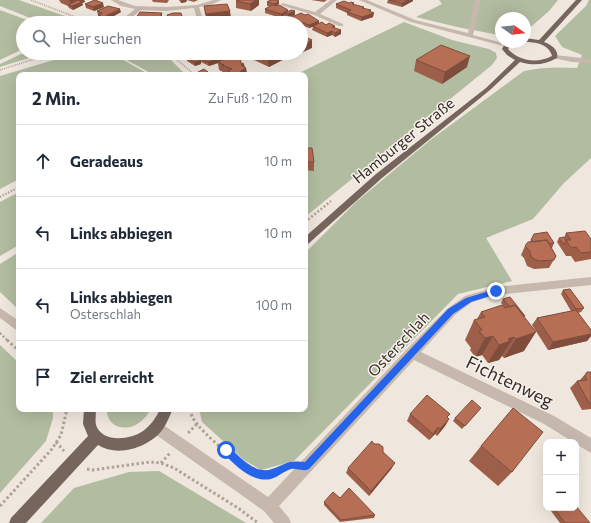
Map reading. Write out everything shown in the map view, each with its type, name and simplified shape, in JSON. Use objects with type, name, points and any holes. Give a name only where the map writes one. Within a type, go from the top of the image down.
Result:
[{"type":"main road","points":[[540,43],[579,0]]},
{"type":"main road","points":[[506,48],[507,53],[519,60],[536,63],[544,62],[555,57],[554,51],[540,43],[531,41]]},
{"type":"main road","name":"Hamburger Straße","points":[[308,239],[379,176],[488,89],[519,60]]},
{"type":"main road","points":[[90,412],[89,421],[97,436],[105,442],[115,445],[126,445],[138,442],[148,436],[157,428],[166,412]]},
{"type":"main road","points":[[16,523],[97,436]]},
{"type":"street","points":[[114,0],[125,6],[139,8],[196,7],[213,3],[218,0]]},
{"type":"street","points":[[316,14],[334,0]]},
{"type":"street","points":[[362,0],[413,21],[470,36],[495,40]]},
{"type":"street","points":[[470,36],[478,0]]},
{"type":"street","points":[[283,5],[316,14],[341,25]]},
{"type":"street","points":[[196,7],[199,16]]},
{"type":"street","points":[[129,16],[139,8]]},
{"type":"street","points":[[555,57],[591,61]]},
{"type":"street","name":"Osterschlah","points":[[269,506],[450,312],[468,300],[496,291],[591,281]]},
{"type":"street","points":[[0,312],[16,325]]},
{"type":"street","name":"Fichtenweg","points":[[411,353],[549,420],[591,446]]},
{"type":"street","points":[[157,428],[269,506],[284,523]]},
{"type":"path","points":[[32,0],[73,16]]},
{"type":"path","points":[[0,70],[31,60]]},
{"type":"path","points":[[177,60],[191,72]]},
{"type":"path","points":[[0,197],[16,189]]},
{"type":"path","points":[[308,220],[334,198]]},
{"type":"path","points":[[0,333],[16,348]]},
{"type":"path","points":[[0,506],[52,449],[61,435],[66,412]]},
{"type":"path","points":[[191,412],[192,417],[197,424],[241,464],[253,472],[263,475],[272,474],[291,465],[306,466]]},
{"type":"path","points":[[87,469],[93,470],[150,462],[161,463],[174,468],[238,508],[258,523]]},
{"type":"green space","points":[[0,0],[19,0],[65,16],[25,16],[0,6]]},
{"type":"green space","points":[[439,0],[558,0],[549,11],[531,27],[531,12],[495,12],[495,34],[416,17],[442,4]]},
{"type":"green space","points":[[589,0],[591,0],[591,158],[564,183],[533,219],[486,238],[512,281],[458,294],[294,461],[261,470],[244,460],[202,422],[200,412],[308,412],[308,250],[356,202],[429,141],[524,71],[564,67],[577,68],[582,55],[562,47],[555,36],[586,6]]},
{"type":"green space","points":[[0,10],[16,16],[16,52],[0,60]]},
{"type":"green space","points":[[404,22],[452,40],[489,49],[496,53],[497,58],[492,65],[308,215],[308,72],[301,72]]},
{"type":"green space","points":[[16,56],[16,60],[22,60],[0,67],[0,64]]},
{"type":"green space","points":[[54,60],[123,60],[145,72],[16,72],[16,181],[0,189],[0,76]]},
{"type":"green space","points":[[127,60],[171,60],[183,72],[149,72]]},
{"type":"green space","points":[[16,194],[16,247],[0,256],[0,202]]},
{"type":"green space","points":[[16,254],[16,307],[0,292],[0,264]]},
{"type":"green space","points":[[0,345],[16,360],[16,412],[53,412],[53,418],[46,441],[0,493]]},
{"type":"green space","points":[[107,412],[149,412],[139,423],[123,428],[111,422]]},
{"type":"green space","points":[[159,471],[246,523],[41,523],[74,488],[129,472]]},
{"type":"building","points":[[78,0],[82,2],[72,6],[68,5]]},
{"type":"building","points":[[95,0],[103,3],[93,7],[85,4]]},
{"type":"building","points":[[256,0],[250,4],[236,1]]},
{"type":"building","points":[[270,0],[279,1],[275,4],[267,2]]},
{"type":"building","points":[[389,0],[408,0],[402,3]]},
{"type":"building","points":[[344,1],[364,7],[362,8],[371,10],[369,11],[374,13],[362,17],[347,12],[351,10],[336,4]]},
{"type":"building","points":[[227,4],[230,11],[206,14],[204,6]]},
{"type":"building","points":[[272,5],[279,5],[288,10],[281,14],[265,9]]},
{"type":"building","points":[[108,6],[120,9],[106,16],[98,15],[102,13],[97,11]]},
{"type":"building","points":[[291,10],[295,11],[288,14],[285,13]]},
{"type":"building","points":[[140,12],[162,13],[160,16],[137,16]]},
{"type":"building","points":[[181,13],[182,16],[168,16]]},
{"type":"building","points":[[301,13],[305,15],[308,14],[319,21],[309,25],[308,16],[294,16]]},
{"type":"building","points":[[322,22],[326,25],[329,23],[335,26],[332,27],[341,30],[335,33],[332,31],[327,33],[313,26]]},
{"type":"building","points":[[441,45],[470,56],[445,72],[416,60]]},
{"type":"building","points":[[191,60],[201,60],[194,62]]},
{"type":"building","points":[[222,60],[241,60],[240,62],[244,64],[241,65],[246,68],[240,72],[230,72],[228,71],[232,69],[218,62]]},
{"type":"building","points":[[204,69],[208,72],[198,72]]},
{"type":"building","points":[[308,148],[312,148],[314,162],[308,162]]},
{"type":"building","points":[[585,231],[591,239],[591,252],[581,253],[576,247],[571,248],[566,240],[571,240],[566,233]]},
{"type":"building","points":[[547,232],[554,243],[549,244],[547,240],[534,242],[531,240],[534,234]]},
{"type":"building","points":[[564,237],[566,241],[564,245],[559,238]]},
{"type":"building","points":[[547,240],[556,256],[554,260],[539,261],[532,258],[529,250],[525,246],[528,242]]},
{"type":"building","points":[[570,289],[584,308],[576,309],[563,290]]},
{"type":"building","points":[[510,297],[525,316],[515,305],[510,307],[503,299]]},
{"type":"building","points":[[502,305],[505,308],[515,305],[536,332],[516,339],[514,337],[508,339],[510,341],[499,345],[493,336],[485,338],[479,331],[482,330],[474,320],[485,317],[481,312]]},
{"type":"building","points":[[576,310],[591,330],[591,334],[553,342],[537,318]]},
{"type":"building","points":[[587,372],[591,372],[591,403],[589,403],[577,381],[587,380],[585,376]]},
{"type":"building","points":[[427,395],[450,414],[447,417],[449,419],[440,429],[438,427],[433,434],[410,414]]},
{"type":"building","points":[[472,400],[481,408],[465,426],[455,418]]},
{"type":"building","points":[[513,408],[543,432],[512,472],[481,446]]},
{"type":"building","points":[[372,441],[374,444],[379,444],[383,447],[383,452],[395,463],[371,491],[348,468]]},
{"type":"building","points":[[349,488],[375,515],[341,520],[324,502],[333,492],[340,498]]},
{"type":"building","points":[[579,510],[590,523],[565,523],[556,511],[579,511]]},
{"type":"route","points":[[226,450],[246,468],[263,475],[272,474],[291,465],[306,466],[450,312],[468,300],[496,291]]}]
